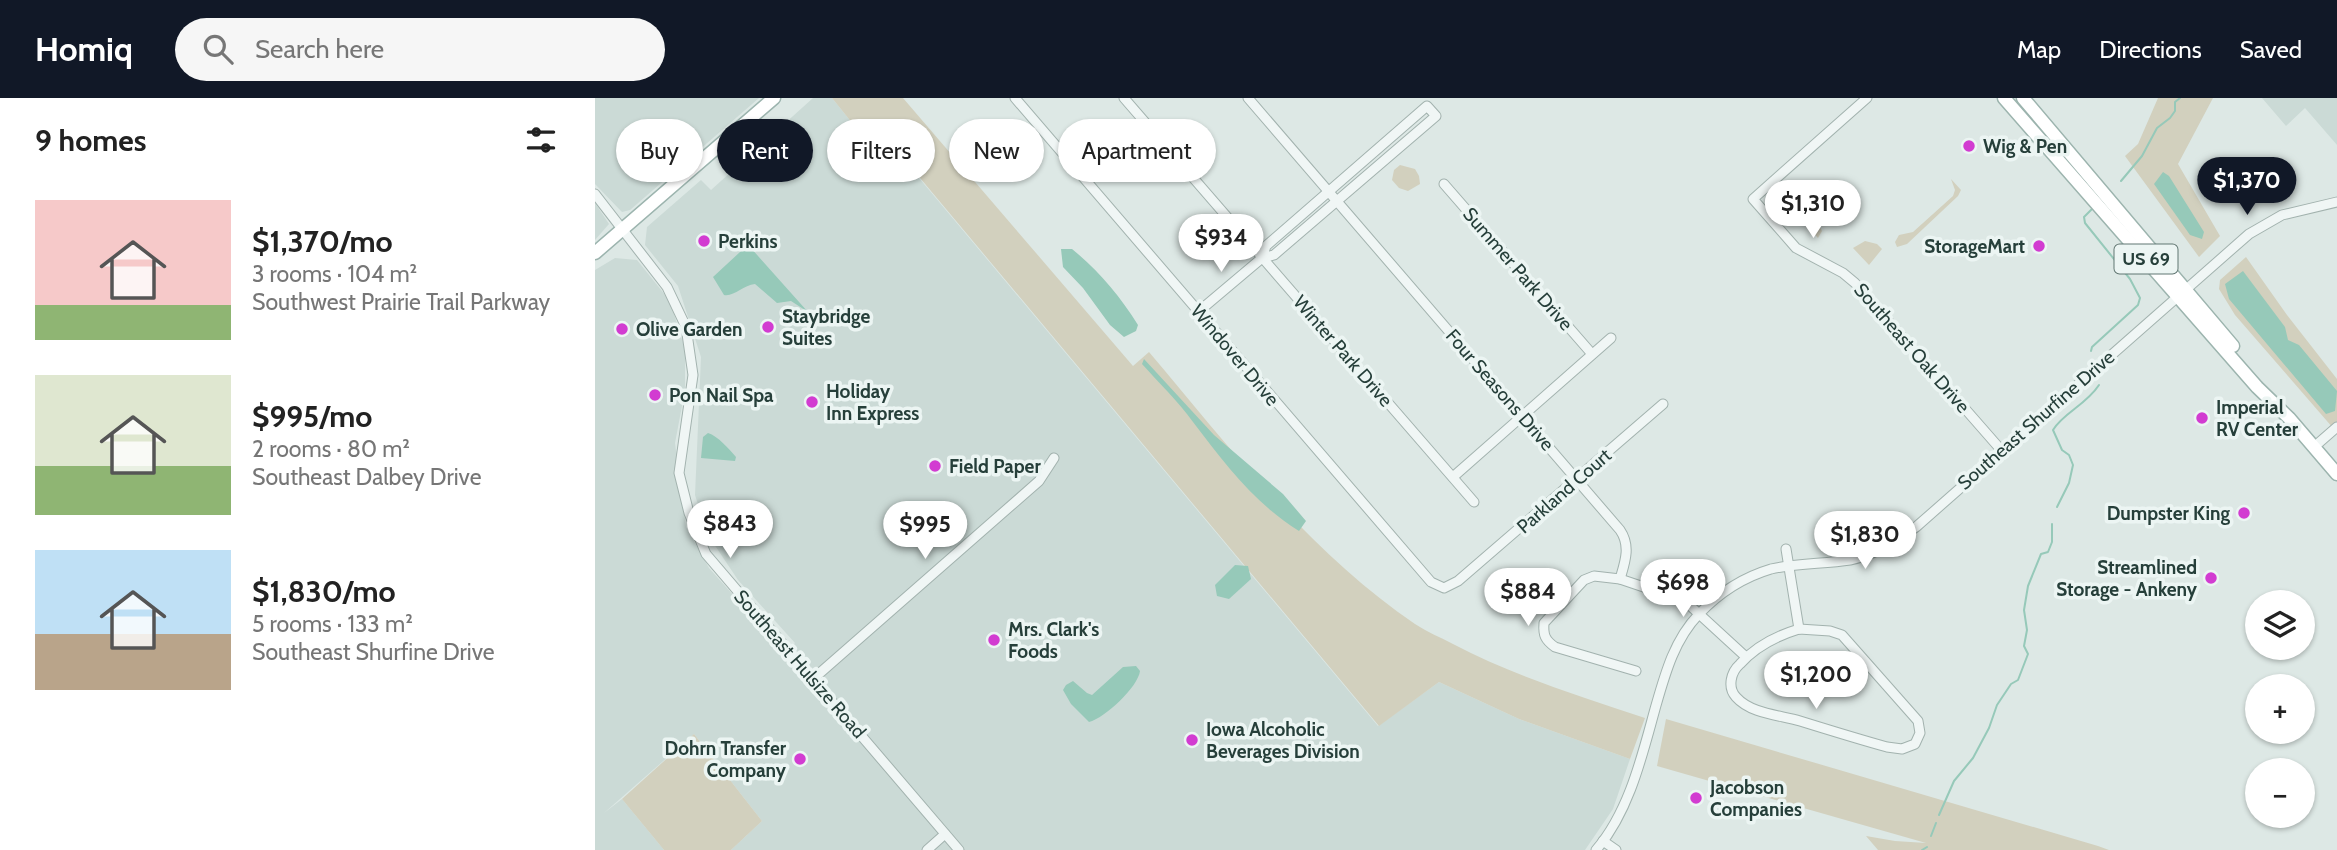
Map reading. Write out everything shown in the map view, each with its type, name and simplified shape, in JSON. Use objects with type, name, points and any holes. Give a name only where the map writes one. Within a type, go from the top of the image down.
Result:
[{"type":"main road","points":[[595,253],[774,98]]},
{"type":"main road","name":"US 69","points":[[2004,98],[2181,292]]},
{"type":"main road","name":"US 69","points":[[2023,98],[2257,387],[2289,418],[2337,474]]},
{"type":"street","name":"Windover Drive","points":[[1015,98],[1401,547]]},
{"type":"street","name":"Winter Park Drive","points":[[1124,98],[1474,502]]},
{"type":"street","name":"Four Seasons Drive","points":[[1248,98],[1624,535],[1627,552],[1620,579]]},
{"type":"street","name":"Southeast Oak Drive","points":[[1867,98],[1753,199],[1796,247],[1843,273],[1855,283],[2002,451]]},
{"type":"street","points":[[1198,312],[1262,258],[1273,254],[1338,202],[1436,116],[1427,106],[1266,246],[1262,258]]},
{"type":"street","name":"Summer Park Drive","points":[[1444,184],[1592,354]]},
{"type":"street","name":"Southeast Hulsize Road","points":[[595,194],[667,287],[682,315],[693,363],[693,388],[679,473],[698,537],[706,554],[959,850]]},
{"type":"street","name":"Southeast Shurfine Drive","points":[[1596,850],[1612,826],[1635,776],[1673,653],[1699,614],[1735,585],[1766,571],[1850,560],[1891,544],[1916,527],[2249,234],[2265,223],[2303,208],[2337,202]]},
{"type":"street","points":[[1453,477],[1611,338]]},
{"type":"street","name":"Parkland Court","points":[[1401,547],[1431,582],[1444,587],[1451,586],[1663,404]]},
{"type":"street","points":[[2314,447],[2337,427]]},
{"type":"street","points":[[813,679],[1039,481],[1054,458]]},
{"type":"street","points":[[1786,549],[1799,629]]},
{"type":"street","points":[[1636,671],[1555,647],[1546,640],[1544,622],[1549,614],[1584,580],[1594,576],[1620,579],[1677,597],[1746,657]]},
{"type":"street","points":[[1799,629],[1830,631],[1842,635],[1918,721],[1920,733],[1915,744],[1902,749],[1887,747],[1748,706],[1732,693],[1731,682],[1733,670],[1746,657],[1769,640],[1799,629]]},
{"type":"street","points":[[927,850],[945,834]]},
{"type":"street","points":[[1603,841],[1616,850]]},
{"type":"shaded area","points":[[595,98],[759,98],[735,119],[717,119],[717,134],[703,147],[703,119],[616,119],[616,182],[662,182],[630,210],[622,212],[595,184]]},
{"type":"shaded area","points":[[813,98],[832,98],[849,119],[827,119],[827,182],[922,182],[1378,726],[1439,682],[1519,719],[1630,759],[1613,809],[1585,850],[731,850],[762,821],[694,734],[604,813],[622,799],[664,850],[595,850],[595,270],[615,258],[637,260],[670,301],[685,349],[685,390],[675,443],[686,527],[709,568],[785,653],[795,643],[738,580],[708,535],[695,495],[701,357],[678,286],[645,245],[647,227],[699,182],[703,182],[711,190],[720,182],[813,182],[813,119],[790,119]]},
{"type":"shaded area","points":[[832,98],[903,98],[921,119],[849,119]]},
{"type":"shaded area","points":[[2158,98],[2213,98],[2178,164],[2220,236],[2199,257],[2125,156],[2138,144]]},
{"type":"shaded area","points":[[2262,98],[2337,98],[2337,145],[2305,108],[2286,126]]},
{"type":"shaded area","points":[[935,135],[949,152],[949,182],[975,182],[1133,366],[1149,352],[1273,497],[1340,565],[1377,596],[1415,624],[1476,655],[1523,676],[1645,718],[1630,759],[1519,719],[1439,682],[1379,726],[923,182],[935,182]]},
{"type":"shaded area","points":[[1400,165],[1415,169],[1420,184],[1408,191],[1399,188],[1392,180],[1394,170]]},
{"type":"shaded area","points":[[2163,172],[2169,176],[2204,232],[2202,239],[2190,235],[2154,184]]},
{"type":"shaded area","points":[[1951,179],[1961,190],[1958,196],[1907,244],[1897,247],[1895,242],[1899,235],[1913,232],[1953,196],[1955,190]]},
{"type":"shaded area","points":[[1791,195],[1821,229],[1818,238],[1786,202],[1786,196]]},
{"type":"shaded area","points":[[595,203],[609,224],[595,240]]},
{"type":"shaded area","points":[[1865,241],[1877,244],[1882,249],[1869,265],[1853,248]]},
{"type":"shaded area","points":[[750,247],[808,312],[791,301],[777,303],[755,284],[724,295],[713,277],[744,248]]},
{"type":"shaded area","points":[[1061,249],[1072,249],[1100,275],[1138,325],[1136,331],[1124,337],[1110,325],[1083,288],[1063,267]]},
{"type":"shaded area","points":[[2246,257],[2337,379],[2337,424],[2333,428],[2235,315],[2219,289],[2220,280]]},
{"type":"shaded area","points":[[2243,271],[2285,327],[2288,340],[2299,345],[2337,391],[2335,411],[2326,414],[2229,299],[2225,284]]},
{"type":"shaded area","points":[[1144,359],[1214,435],[1283,494],[1306,521],[1299,531],[1268,508],[1241,482],[1181,407],[1142,364]]},
{"type":"shaded area","points":[[708,433],[727,447],[736,457],[735,461],[701,458],[703,437]]},
{"type":"shaded area","points":[[1235,565],[1248,566],[1251,579],[1229,599],[1217,596],[1215,585]]},
{"type":"shaded area","points":[[1136,666],[1140,671],[1138,678],[1127,693],[1103,715],[1089,722],[1071,704],[1063,690],[1073,681],[1092,695],[1123,667]]},
{"type":"shaded area","points":[[1666,719],[2109,850],[1878,850],[1866,836],[1926,843],[1657,766]]},
{"type":"shaded area","points":[[694,734],[762,821],[731,850],[664,850],[622,799]]},
{"type":"waterway","points":[[2121,181],[2142,156],[2157,128],[2175,111],[2175,102],[2180,98]]},
{"type":"waterway","points":[[2091,351],[2092,347],[2138,305],[2140,298],[2130,279],[2085,223],[2084,217],[2092,209]]},
{"type":"waterway","points":[[2057,507],[2069,483],[2073,465],[2069,455],[2062,450],[2053,430],[2099,385]]},
{"type":"waterway","points":[[1939,815],[1954,781],[1973,758],[1989,728],[1997,705],[2011,684],[2018,680],[2028,654],[2024,646],[2027,630],[2024,610],[2028,586],[2041,554],[2048,552],[2052,542],[2052,524]]},
{"type":"waterway","points":[[1931,836],[1936,823]]},
{"type":"waterway","points":[[1922,850],[1927,847]]},
{"type":"place","name":"Wig & Pen","points":[[1969,146]]},
{"type":"place","name":"Perkins","points":[[704,241]]},
{"type":"place","name":"StorageMart","points":[[2039,246]]},
{"type":"place","name":"Staybridge Suites","points":[[768,327]]},
{"type":"place","name":"Olive Garden","points":[[622,329]]},
{"type":"place","name":"Pon Nail Spa","points":[[655,395]]},
{"type":"place","name":"Holiday Inn Express","points":[[812,402]]},
{"type":"place","name":"Imperial RV Center","points":[[2202,418]]},
{"type":"place","name":"Field Paper","points":[[935,466]]},
{"type":"place","name":"Dumpster King","points":[[2244,513]]},
{"type":"place","name":"Streamlined Storage - Ankeny","points":[[2211,578]]},
{"type":"place","name":"Mrs. Clark's Foods","points":[[994,640]]},
{"type":"place","name":"Iowa Alcoholic Beverages Division","points":[[1192,740]]},
{"type":"place","name":"Dohrn Transfer Company","points":[[800,759]]},
{"type":"place","name":"Jacobson Companies","points":[[1696,798]]}]
